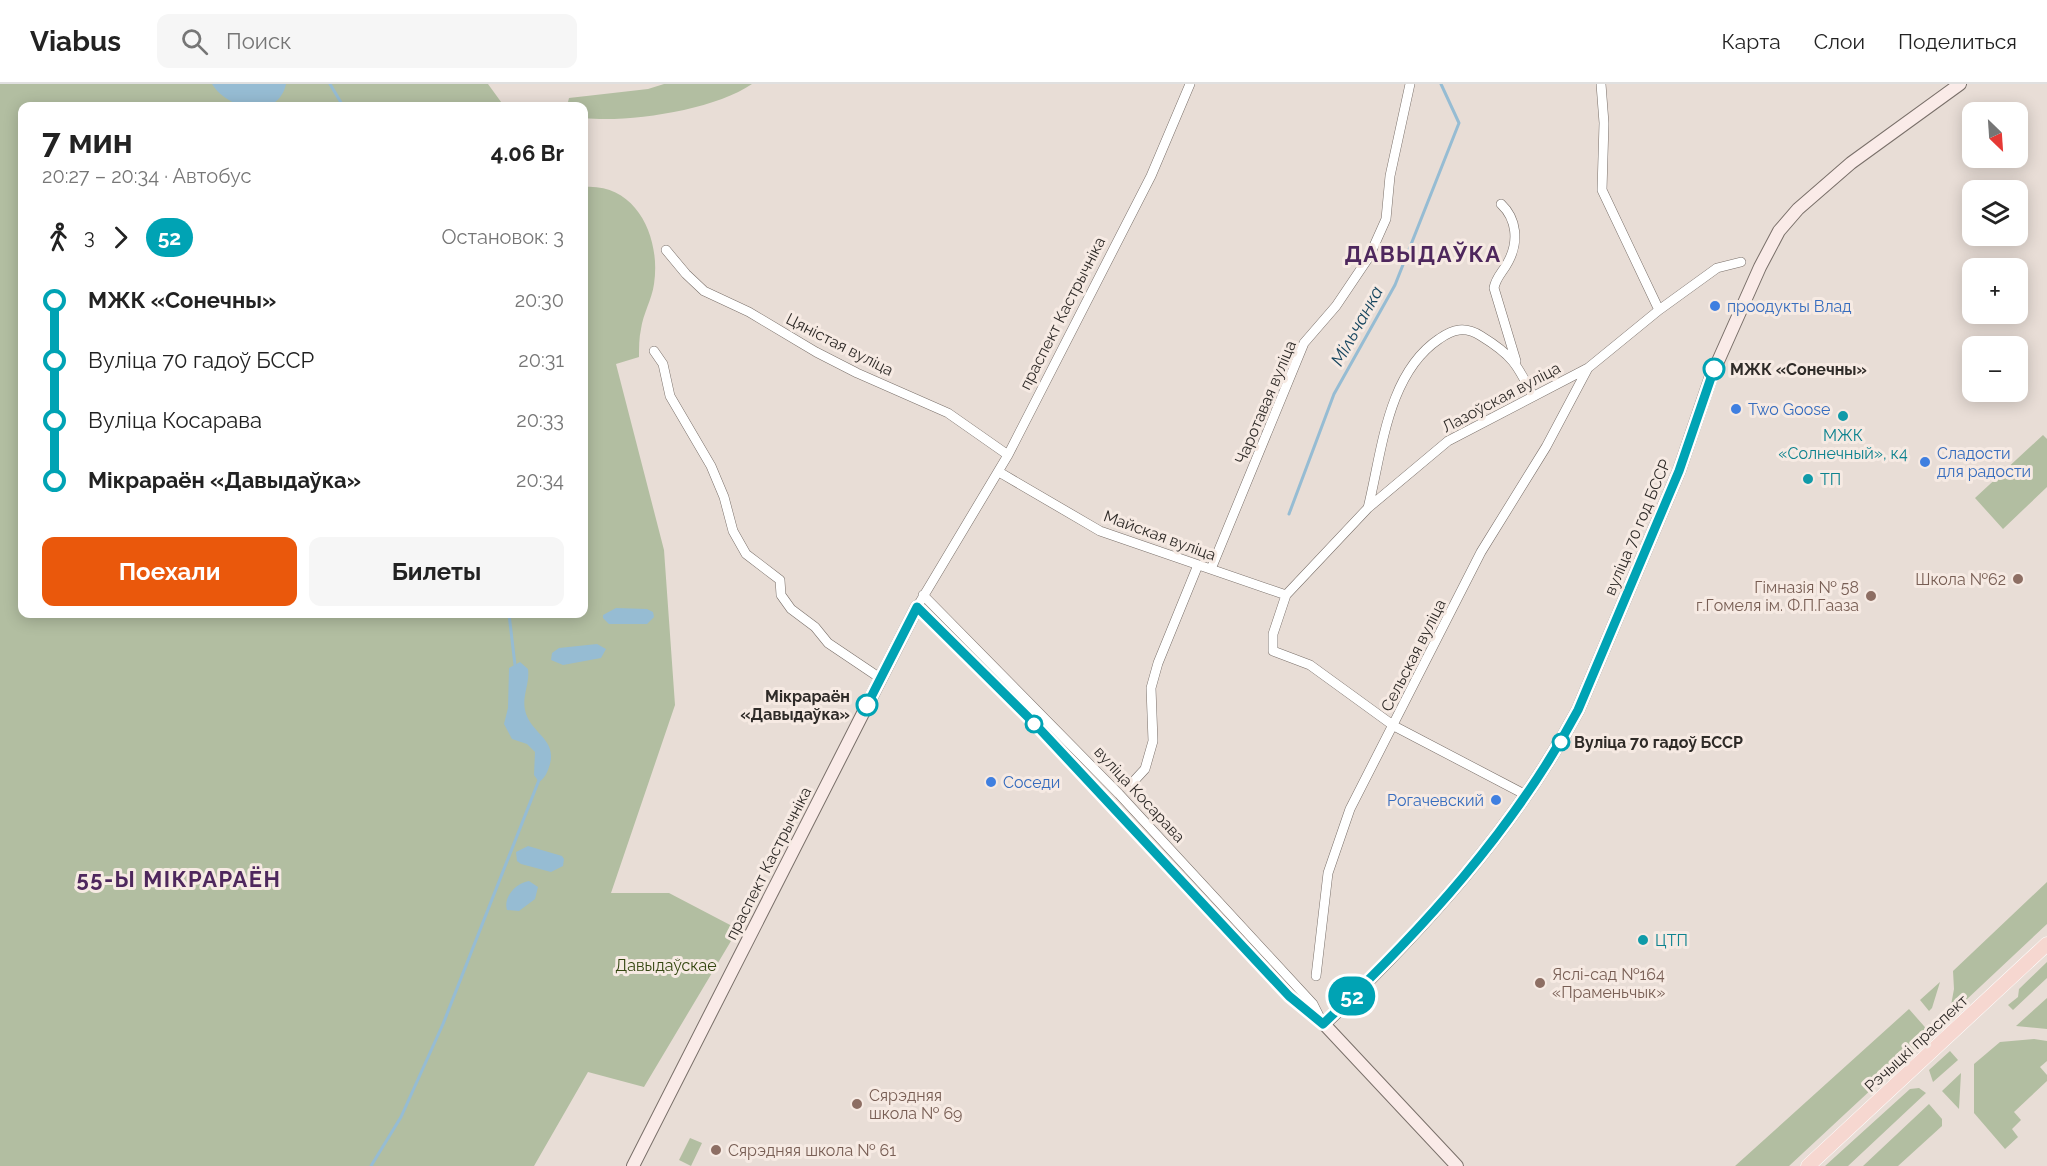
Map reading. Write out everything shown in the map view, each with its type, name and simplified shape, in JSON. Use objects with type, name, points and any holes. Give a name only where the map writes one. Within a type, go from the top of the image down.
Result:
[{"type":"main road","name":"Рэчыцкі праспект","points":[[1808,1166],[2047,944]]},
{"type":"street","name":"праспект Кастрычніка","points":[[633,1166],[923,595],[1008,455],[1151,176],[1190,84]]},
{"type":"street","name":"Чаротавая вуліца","points":[[1211,569],[1304,343],[1335,306],[1369,257],[1386,219],[1390,176],[1410,84]]},
{"type":"street","points":[[1601,84],[1604,123],[1602,190],[1659,310]]},
{"type":"street","name":"вуліца 70 год БССР","points":[[1323,1024],[1450,893],[1501,832],[1578,710],[1679,471],[1719,359],[1760,267],[1779,231],[1810,198],[1851,163],[1960,84]]},
{"type":"street","points":[[1501,204],[1511,213],[1515,238],[1509,261],[1496,280],[1494,288],[1516,361],[1533,396]]},
{"type":"street","name":"Цяністая вуліца","points":[[666,250],[704,291],[749,312],[816,352],[857,373],[948,413],[1008,455]]},
{"type":"street","name":"Лазоўская вуліца","points":[[1394,726],[1310,665],[1273,651],[1271,645],[1286,595],[1368,508],[1448,441],[1588,368],[1659,310],[1717,268],[1741,262]]},
{"type":"street","points":[[1368,508],[1397,395],[1412,364],[1450,331],[1463,329],[1476,332],[1516,361]]},
{"type":"street","points":[[654,351],[663,364],[670,396],[711,466],[724,496],[733,531],[746,554],[780,580],[782,595],[791,609],[815,627],[828,643],[880,678]]},
{"type":"street","name":"Сельская вуліца","points":[[1316,976],[1328,873],[1366,774],[1394,726],[1481,552],[1546,447],[1588,368]]},
{"type":"street","name":"Майская вуліца","points":[[999,472],[1100,531],[1286,595]]},
{"type":"street","points":[[1132,782],[1145,769],[1153,741],[1152,688],[1158,663],[1198,566]]},
{"type":"street","name":"вуліца Косарава","points":[[923,595],[1119,794],[1313,1004],[1323,1024]]},
{"type":"street","name":"вуліца Косарава","points":[[917,607],[1035,724],[1289,996],[1323,1024],[1457,1166]]},
{"type":"street","points":[[1394,726],[1526,795]]},
{"type":"green space","name":"Давыдаўскае","points":[[0,84],[488,84],[501,102],[18,102],[18,618],[588,618],[588,187],[603,188],[618,194],[642,217],[649,232],[655,266],[654,284],[639,339],[639,357],[616,364],[664,550],[675,705],[611,893],[669,893],[734,927],[731,941],[644,1087],[588,1072],[534,1166],[0,1166]]},
{"type":"green space","points":[[664,84],[752,84],[736,93],[694,108],[647,116],[588,118],[588,102],[568,102],[569,98],[648,89]]},
{"type":"green space","points":[[2043,435],[2047,439],[2047,487],[2003,529],[1975,498]]},
{"type":"green space","points":[[2047,882],[2047,924],[1949,1016],[1954,989],[1953,971]]},
{"type":"green space","points":[[2047,962],[2047,978],[2013,1010],[2008,1005],[2018,997],[2019,989]]},
{"type":"green space","points":[[1940,982],[1932,1008],[1929,1011],[1920,1000]]},
{"type":"green space","points":[[2047,998],[2047,1029],[2016,1026]]},
{"type":"green space","points":[[1909,1009],[1931,1034],[1789,1166],[1735,1166]]},
{"type":"green space","points":[[2034,1039],[2047,1041],[2047,1061],[2040,1067],[2047,1075],[2047,1081],[2014,1112],[2021,1120],[2012,1129],[2018,1137],[2005,1149],[1974,1113],[1974,1064],[2000,1042]]},
{"type":"green space","points":[[1950,1051],[1958,1060],[1933,1082],[1929,1070]]},
{"type":"green space","points":[[1961,1073],[1959,1109],[1942,1091]]},
{"type":"green space","points":[[1919,1088],[1926,1093],[1848,1166],[1825,1166],[1910,1089]]},
{"type":"green space","points":[[1929,1104],[1942,1119],[1942,1126],[1898,1166],[1863,1166]]},
{"type":"green space","points":[[690,1138],[702,1143],[691,1166],[679,1160]]},
{"type":"water","points":[[212,84],[286,84],[281,96],[274,102],[233,102],[219,93]]},
{"type":"water","points":[[616,608],[647,609],[653,612],[654,617],[647,624],[609,624],[603,615]]},
{"type":"water","points":[[597,644],[606,649],[601,658],[563,665],[551,660],[552,653],[559,648]]},
{"type":"water","points":[[520,662],[528,669],[525,710],[532,725],[550,750],[548,769],[539,782],[534,775],[535,752],[527,744],[512,739],[504,724],[508,708],[509,668]]},
{"type":"water","points":[[528,846],[562,856],[563,866],[551,872],[521,864],[517,861],[516,852]]},
{"type":"water","points":[[529,881],[538,887],[535,899],[519,911],[507,910],[507,900],[512,891]]},
{"type":"waterway","points":[[330,84],[341,102]]},
{"type":"waterway","name":"Мільчанка","points":[[1289,514],[1334,394],[1395,285],[1459,123],[1441,84]]},
{"type":"waterway","points":[[509,618],[515,665]]},
{"type":"waterway","points":[[371,1166],[401,1117],[443,1024],[539,780]]},
{"type":"bus line","name":"52","points":[[867,705],[917,607],[1035,724],[1289,996],[1323,1024],[1346,1003],[1450,893],[1501,832],[1561,742],[1578,710],[1679,471],[1714,369]]},
{"type":"place","name":"проодукты Влад","points":[[1715,306]]},
{"type":"place","name":"МЖК «Сонечны»","points":[[1714,369]]},
{"type":"place","name":"Two Goose","points":[[1736,409]]},
{"type":"place","name":"МЖК «Солнечный», к4","points":[[1843,416]]},
{"type":"place","name":"Сладости для радости","points":[[1925,462]]},
{"type":"place","name":"ТП","points":[[1808,479]]},
{"type":"place","name":"Школа №62","points":[[2018,579]]},
{"type":"place","name":"Гімназія № 58 г.Гомеля ім. Ф.П.Гааза","points":[[1871,596]]},
{"type":"place","name":"Мікрараён «Давыдаўка»","points":[[867,705]]},
{"type":"place","name":"Вуліца 70 гадоў БССР","points":[[1561,742]]},
{"type":"place","name":"Соседи","points":[[991,782]]},
{"type":"place","name":"Рогачевский","points":[[1496,800]]},
{"type":"place","name":"ЦТП","points":[[1643,940]]},
{"type":"place","name":"Яслі-сад №164 «Праменьчык»","points":[[1540,983]]},
{"type":"place","name":"Сярэдняя школа № 69","points":[[857,1104]]},
{"type":"place","name":"Сярэдняя школа № 61","points":[[716,1150]]},
{"type":"district","name":"ДАВЫДАЎКА","points":[[1423,254]]},
{"type":"district","name":"55-Ы МІКРАРАЁН","points":[[179,879]]}]
